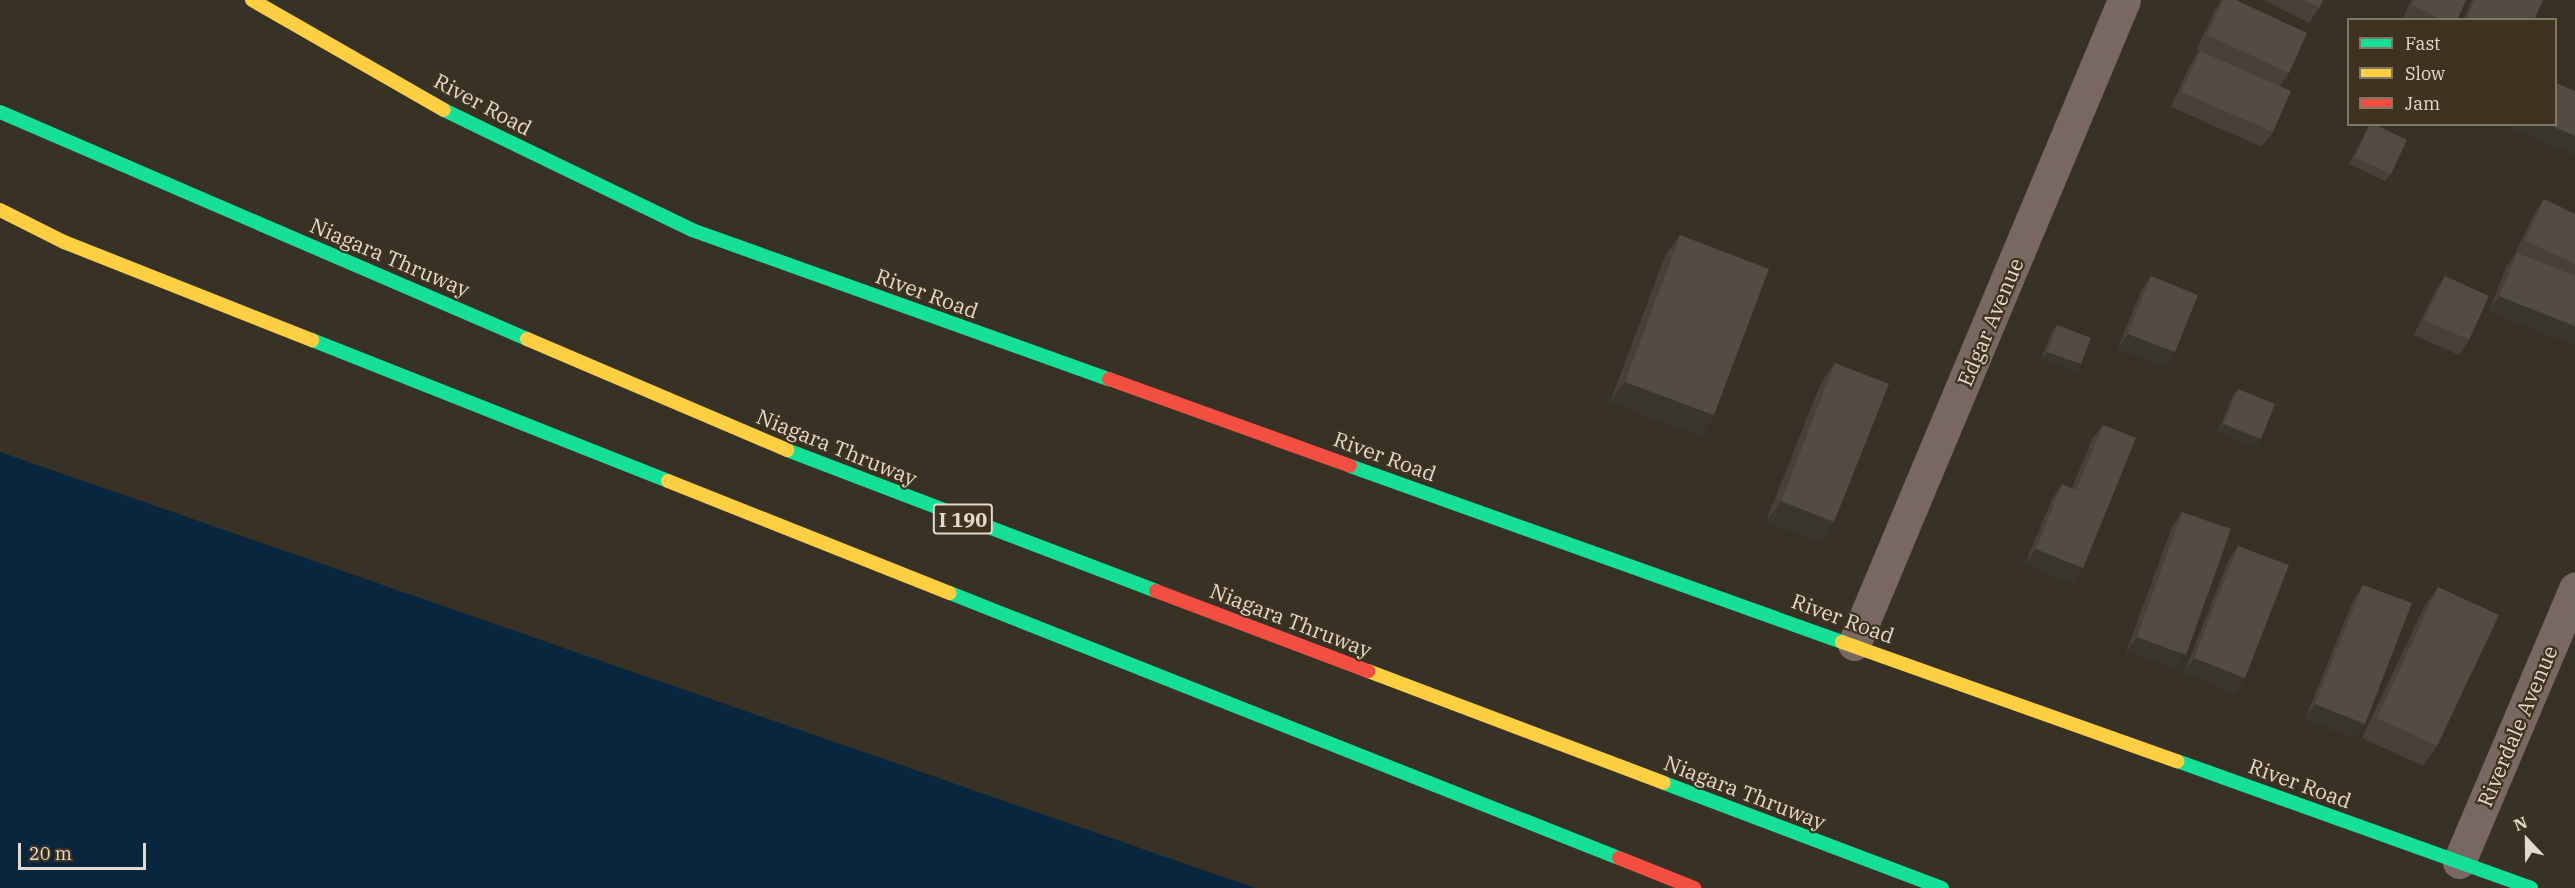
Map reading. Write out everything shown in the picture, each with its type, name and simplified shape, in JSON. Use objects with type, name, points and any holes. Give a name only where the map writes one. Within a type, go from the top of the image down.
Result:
[{"type":"main road","name":"River Road","points":[[252,0],[458,118],[692,230],[2531,888]]},
{"type":"main road","name":"Niagara Thruway","points":[[0,112],[824,466],[1942,888]]},
{"type":"main road","points":[[0,210],[75,246],[1694,888]]},
{"type":"street","name":"Edgar Avenue","points":[[1854,644],[2124,0]]},
{"type":"street","name":"Riverdale Avenue","points":[[2459,862],[2575,589]]},
{"type":"water","points":[[0,452],[1255,888],[0,888]]},
{"type":"building","points":[[2223,0],[2236,0],[2307,33],[2289,73],[2207,35]]},
{"type":"building","points":[[2303,0],[2323,0],[2319,8]]},
{"type":"building","points":[[2414,0],[2466,0],[2458,18],[2439,18],[2412,5]]},
{"type":"building","points":[[2475,0],[2543,0],[2535,18],[2467,18]]},
{"type":"building","points":[[2200,51],[2291,91],[2273,132],[2181,92]]},
{"type":"building","points":[[2557,83],[2575,91],[2575,136],[2552,126],[2557,126]]},
{"type":"building","points":[[2369,126],[2378,126],[2407,140],[2391,174],[2355,157]]},
{"type":"building","points":[[2544,199],[2575,214],[2575,264],[2525,241]]},
{"type":"building","points":[[1680,235],[1769,269],[1714,415],[1625,382]]},
{"type":"building","points":[[2517,253],[2575,276],[2575,326],[2499,296]]},
{"type":"building","points":[[2151,276],[2198,295],[2175,352],[2128,334]]},
{"type":"building","points":[[2445,276],[2489,296],[2469,340],[2424,320]]},
{"type":"building","points":[[2057,325],[2091,338],[2081,364],[2047,352]]},
{"type":"building","points":[[1835,363],[1889,384],[1834,522],[1781,501]]},
{"type":"building","points":[[2238,389],[2275,404],[2261,439],[2224,424]]},
{"type":"building","points":[[2103,425],[2136,438],[2083,568],[2036,549],[2062,484],[2076,490]]},
{"type":"building","points":[[2182,512],[2231,529],[2186,655],[2137,637]]},
{"type":"building","points":[[2238,546],[2289,565],[2245,678],[2194,658]]},
{"type":"building","points":[[2363,585],[2412,603],[2365,724],[2315,704]]},
{"type":"building","points":[[2438,587],[2499,615],[2437,746],[2377,718]]},
{"type":"traffic: fast","points":[[444,110],[692,230],[1109,379]]},
{"type":"traffic: fast","points":[[0,112],[527,339]]},
{"type":"traffic: fast","points":[[312,340],[668,481]]},
{"type":"traffic: fast","points":[[787,450],[1156,591]]},
{"type":"traffic: fast","points":[[1350,466],[1842,642]]},
{"type":"traffic: fast","points":[[950,593],[1619,858]]},
{"type":"traffic: fast","points":[[2177,761],[2531,888]]},
{"type":"traffic: fast","points":[[1664,783],[1942,888]]},
{"type":"traffic: slow","points":[[252,0],[444,110]]},
{"type":"traffic: slow","points":[[0,210],[64,242],[312,340]]},
{"type":"traffic: slow","points":[[527,339],[787,450]]},
{"type":"traffic: slow","points":[[668,481],[950,593]]},
{"type":"traffic: slow","points":[[1842,642],[2177,761]]},
{"type":"traffic: slow","points":[[1368,671],[1664,783]]},
{"type":"traffic: jam","points":[[1109,379],[1350,466]]},
{"type":"traffic: jam","points":[[1156,591],[1368,671]]},
{"type":"traffic: jam","points":[[1619,858],[1694,888]]}]
